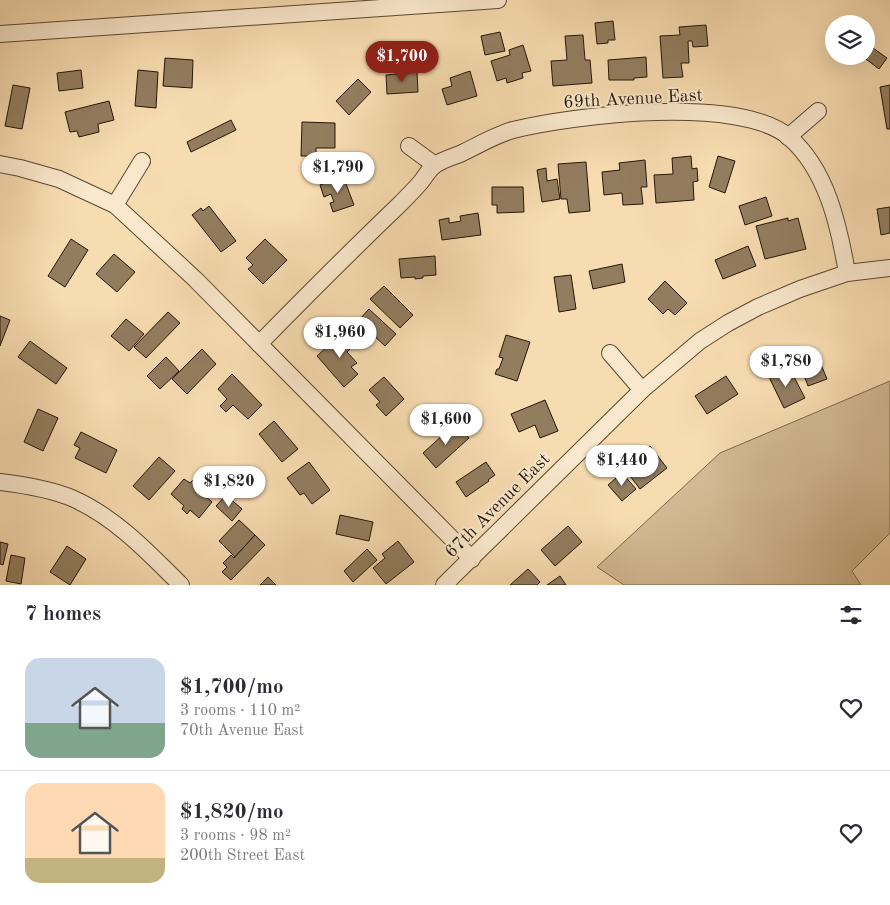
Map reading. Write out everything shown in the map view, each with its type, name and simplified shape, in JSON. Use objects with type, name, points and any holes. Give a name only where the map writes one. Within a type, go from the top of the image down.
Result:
[{"type":"street","points":[[0,34],[498,0]]},
{"type":"street","points":[[788,137],[818,111]]},
{"type":"street","name":"69th Avenue East","points":[[259,344],[401,203],[435,165],[510,131],[544,123],[592,116],[707,113],[734,116],[769,126],[788,137],[811,162],[824,187],[834,213],[847,273]]},
{"type":"street","points":[[409,146],[435,165]]},
{"type":"street","points":[[116,205],[142,161]]},
{"type":"street","points":[[0,164],[59,179],[116,205],[171,256],[472,559]]},
{"type":"street","name":"67th Avenue East","points":[[444,585],[642,390],[700,341],[758,307],[800,289],[847,273],[890,268]]},
{"type":"street","points":[[610,353],[642,390]]},
{"type":"street","points":[[0,482],[25,485],[73,498],[90,507],[113,523],[150,554],[181,585]]},
{"type":"shaded area","points":[[890,381],[890,533],[852,571],[861,585],[624,585],[597,567],[720,453]]},
{"type":"building","points":[[613,21],[615,40],[608,40],[608,43],[597,44],[595,23]]},
{"type":"building","points":[[706,25],[708,46],[693,47],[692,41],[688,41],[689,63],[681,63],[683,77],[663,78],[660,36],[680,35],[679,27]]},
{"type":"building","points":[[500,32],[505,51],[485,55],[481,36]]},
{"type":"building","points":[[583,35],[585,60],[590,60],[592,83],[553,86],[551,61],[567,60],[565,36]]},
{"type":"building","points":[[523,45],[531,71],[522,73],[523,78],[507,83],[506,78],[497,81],[491,61],[510,55],[509,50]]},
{"type":"building","points":[[875,49],[887,58],[879,69],[874,65]]},
{"type":"building","points":[[646,57],[647,77],[634,78],[634,80],[609,80],[608,60]]},
{"type":"building","points":[[165,58],[193,60],[192,88],[163,86]]},
{"type":"building","points":[[81,70],[83,88],[59,91],[57,73]]},
{"type":"building","points":[[138,70],[158,72],[156,108],[135,106]]},
{"type":"building","points":[[470,71],[477,96],[447,105],[442,89],[452,86],[450,78]]},
{"type":"building","points":[[417,72],[418,92],[387,94],[386,75]]},
{"type":"building","points":[[358,79],[371,92],[349,115],[336,101]]},
{"type":"building","points":[[13,85],[30,88],[22,129],[5,126]]},
{"type":"building","points":[[890,85],[890,129],[887,129],[880,87]]},
{"type":"building","points":[[109,101],[114,120],[98,124],[99,132],[79,137],[77,131],[70,132],[65,112]]},
{"type":"building","points":[[231,120],[236,130],[191,152],[187,142]]},
{"type":"building","points":[[302,122],[335,123],[335,148],[316,148],[316,156],[301,156]]},
{"type":"building","points":[[691,156],[692,169],[697,168],[698,181],[693,182],[694,200],[656,203],[654,175],[673,174],[672,158]]},
{"type":"building","points":[[718,156],[735,161],[725,193],[709,187]]},
{"type":"building","points":[[645,160],[647,187],[641,187],[643,204],[623,205],[622,193],[604,195],[602,172],[620,170],[619,163]]},
{"type":"building","points":[[586,162],[590,211],[569,213],[567,199],[561,199],[558,164]]},
{"type":"building","points":[[546,168],[547,181],[557,179],[560,199],[542,202],[537,170]]},
{"type":"building","points":[[343,176],[354,205],[333,212],[330,203],[334,202],[331,194],[324,197],[320,185]]},
{"type":"building","points":[[492,187],[523,187],[524,212],[497,213],[497,205],[492,205]]},
{"type":"building","points":[[766,197],[772,216],[745,225],[739,206]]},
{"type":"building","points":[[209,206],[236,241],[221,252],[192,215],[201,208],[203,211]]},
{"type":"building","points":[[890,207],[890,233],[881,235],[877,209]]},
{"type":"building","points":[[478,213],[481,235],[442,240],[439,220],[449,218],[449,223],[461,221],[460,216]]},
{"type":"building","points":[[788,218],[788,221],[798,218],[806,249],[765,259],[756,226]]},
{"type":"building","points":[[71,239],[88,250],[65,287],[48,276]]},
{"type":"building","points":[[265,239],[287,260],[263,284],[248,269],[253,265],[246,258]]},
{"type":"building","points":[[748,246],[756,266],[723,279],[715,260]]},
{"type":"building","points":[[114,254],[135,272],[117,292],[96,274]]},
{"type":"building","points":[[435,256],[436,275],[415,279],[415,277],[401,278],[399,259]]},
{"type":"building","points":[[622,264],[625,282],[593,289],[589,271]]},
{"type":"building","points":[[571,275],[576,309],[559,312],[554,277]]},
{"type":"building","points":[[665,281],[687,303],[675,315],[668,309],[663,314],[648,299]]},
{"type":"building","points":[[384,286],[413,315],[400,328],[370,299]]},
{"type":"building","points":[[369,309],[396,334],[385,346],[358,321]]},
{"type":"building","points":[[168,312],[180,323],[146,358],[134,347]]},
{"type":"building","points":[[0,316],[10,320],[0,346]]},
{"type":"building","points":[[126,319],[144,334],[129,351],[111,336]]},
{"type":"building","points":[[344,331],[356,343],[347,352],[357,363],[351,367],[358,374],[344,387],[317,356]]},
{"type":"building","points":[[506,335],[530,342],[517,381],[495,374],[503,358],[499,357]]},
{"type":"building","points":[[30,341],[67,368],[56,384],[18,357]]},
{"type":"building","points":[[202,349],[216,364],[187,394],[172,379]]},
{"type":"building","points":[[815,350],[827,379],[808,386],[797,357]]},
{"type":"building","points":[[166,357],[179,371],[160,389],[147,376]]},
{"type":"building","points":[[785,367],[790,379],[794,377],[805,398],[784,408],[768,375]]},
{"type":"building","points":[[232,374],[262,405],[248,419],[233,405],[226,412],[220,406],[227,399],[218,389]]},
{"type":"building","points":[[726,376],[738,394],[707,414],[695,396]]},
{"type":"building","points":[[384,377],[404,399],[386,416],[376,405],[380,402],[369,390]]},
{"type":"building","points":[[545,400],[558,431],[540,438],[535,425],[519,432],[511,414]]},
{"type":"building","points":[[38,409],[58,418],[43,451],[24,442]]},
{"type":"building","points":[[274,421],[298,449],[282,462],[259,434]]},
{"type":"building","points":[[456,423],[469,438],[436,468],[423,453]]},
{"type":"building","points":[[81,432],[117,450],[106,473],[75,458],[80,448],[74,445]]},
{"type":"building","points":[[650,446],[667,468],[640,489],[623,467]]},
{"type":"building","points":[[159,457],[175,471],[149,500],[133,486]]},
{"type":"building","points":[[309,462],[330,490],[312,504],[304,493],[300,495],[287,478]]},
{"type":"building","points":[[486,462],[495,475],[466,497],[456,482]]},
{"type":"building","points":[[622,473],[636,489],[622,501],[608,485]]},
{"type":"building","points":[[195,478],[209,490],[204,495],[212,502],[199,518],[190,510],[187,514],[182,509],[184,506],[171,494],[184,479],[190,483]]},
{"type":"building","points":[[226,495],[242,509],[232,521],[216,506]]},
{"type":"building","points":[[340,515],[373,522],[369,541],[336,534]]},
{"type":"building","points":[[239,520],[255,535],[235,557],[219,541]]},
{"type":"building","points":[[568,526],[582,542],[555,566],[541,550]]},
{"type":"building","points":[[255,535],[265,545],[231,580],[222,572],[227,567],[223,563],[231,555],[234,558]]},
{"type":"building","points":[[398,541],[414,562],[386,584],[373,568],[385,558],[382,554]]},
{"type":"building","points":[[0,542],[8,544],[3,565],[0,564]]},
{"type":"building","points":[[67,546],[86,559],[70,585],[50,572]]},
{"type":"building","points":[[367,549],[377,560],[353,582],[344,571]]},
{"type":"building","points":[[11,555],[25,558],[21,584],[6,581]]},
{"type":"building","points":[[528,569],[540,582],[537,585],[510,585]]},
{"type":"building","points":[[560,576],[566,585],[547,585]]},
{"type":"building","points":[[268,577],[276,585],[260,585]]}]
